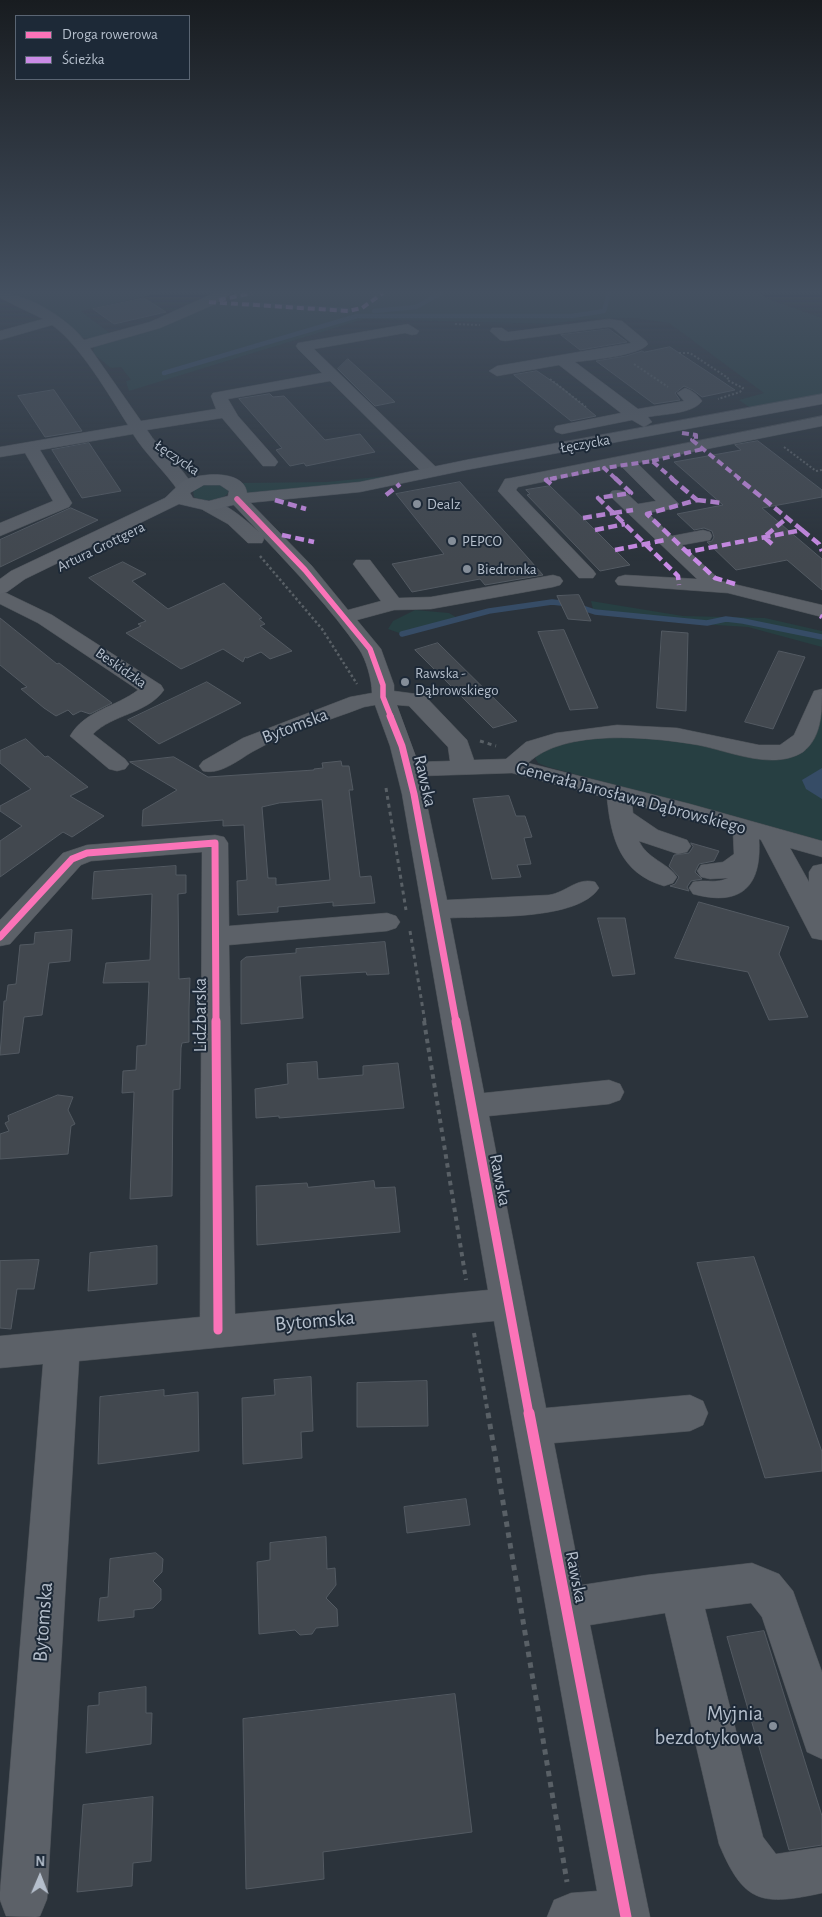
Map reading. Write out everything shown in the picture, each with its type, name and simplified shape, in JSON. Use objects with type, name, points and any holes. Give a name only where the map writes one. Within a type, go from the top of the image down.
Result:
[{"type":"main road","name":"Łęczycka","points":[[237,499],[346,490],[466,465],[822,399]]},
{"type":"main road","name":"Łęczycka","points":[[218,480],[307,481],[466,465]]},
{"type":"main road","name":"Artura Grottgera","points":[[0,589],[18,575],[171,502],[196,482],[218,480]]},
{"type":"main road","points":[[218,480],[236,486],[239,494],[237,499]]},
{"type":"main road","points":[[183,491],[187,502],[206,506]]},
{"type":"main road","name":"Artura Grottgera","points":[[0,589],[58,568],[163,518],[237,499]]},
{"type":"street","name":"Łęczycka","points":[[107,382],[155,454],[176,474],[183,491]]},
{"type":"street","points":[[269,462],[219,401],[219,396],[296,382]]},
{"type":"street","points":[[340,382],[428,469]]},
{"type":"street","points":[[593,382],[656,431]]},
{"type":"street","points":[[562,429],[691,404],[694,401],[678,391]]},
{"type":"street","points":[[0,452],[140,430],[228,412]]},
{"type":"street","points":[[586,574],[507,491],[507,487],[519,480],[821,422]]},
{"type":"street","points":[[693,424],[715,441]]},
{"type":"street","name":"Łęczycka","points":[[140,430],[183,466],[218,480]]},
{"type":"street","points":[[0,530],[63,503],[30,447]]},
{"type":"street","points":[[624,460],[670,504],[633,510]]},
{"type":"street","points":[[618,495],[715,586]]},
{"type":"street","name":"Rawska","points":[[237,499],[297,561],[365,641],[376,662],[383,685],[374,699]]},
{"type":"street","name":"Rawska","points":[[206,506],[224,513],[248,533],[310,597],[347,643],[366,676],[374,699],[399,737],[397,778],[409,917],[471,1106],[625,1914]]},
{"type":"street","points":[[668,542],[703,536]]},
{"type":"street","points":[[363,564],[393,604]]},
{"type":"street","points":[[345,617],[393,604],[431,603],[553,580]]},
{"type":"street","points":[[625,581],[728,587],[822,611]]},
{"type":"street","name":"Beskidzka","points":[[0,596],[53,624],[152,690],[137,702],[89,724],[82,731],[81,736],[117,764]]},
{"type":"street","points":[[512,766],[538,745],[610,732],[648,732],[686,736],[759,751],[778,752],[792,748],[803,739],[822,696]]},
{"type":"street","points":[[374,699],[416,700],[459,745],[463,766]]},
{"type":"street","name":"Bytomska","points":[[211,766],[251,743],[374,699]]},
{"type":"street","name":"Generała Jarosława Dąbrowskiego","points":[[397,778],[463,766],[512,766],[621,813],[746,843],[770,834],[822,849]]},
{"type":"street","points":[[621,813],[643,847],[671,861]]},
{"type":"street","points":[[770,834],[821,930]]},
{"type":"street","name":"Lidzbarska","points":[[0,937],[72,859],[87,853],[214,843],[218,1330]]},
{"type":"street","points":[[746,843],[744,874],[738,886],[722,891],[709,872],[735,856],[746,843]]},
{"type":"street","points":[[821,930],[822,872]]},
{"type":"street","points":[[215,937],[549,904],[564,902],[586,888]]},
{"type":"street","points":[[471,1106],[609,1092]]},
{"type":"street","name":"Bytomska","points":[[0,1352],[508,1304]]},
{"type":"street","name":"Bytomska","points":[[23,1899],[62,1346]]},
{"type":"street","points":[[531,1426],[690,1412]]},
{"type":"street","points":[[566,1608],[680,1591],[752,1583],[765,1588],[772,1594],[779,1605],[822,1737]]},
{"type":"street","points":[[680,1591],[742,1844],[750,1862],[761,1874],[773,1879],[822,1870]]},
{"type":"street","points":[[571,1917],[625,1914]]},
{"type":"path","points":[[554,382],[589,410]]},
{"type":"path","points":[[662,382],[678,391]]},
{"type":"path","points":[[732,382],[743,388],[740,392]]},
{"type":"path","points":[[561,392],[565,391]]},
{"type":"path","points":[[767,432],[778,438],[777,442],[816,471],[822,470]]},
{"type":"path","points":[[255,550],[322,629],[374,699]]},
{"type":"path","points":[[397,778],[409,917],[571,1917]]},
{"type":"green space","points":[[126,382],[157,382],[129,391]]},
{"type":"green space","points":[[750,382],[822,382],[822,395],[752,409],[739,400],[764,393]]},
{"type":"green space","points":[[408,474],[370,483],[245,495],[241,483],[327,482]]},
{"type":"green space","points":[[204,485],[221,485],[228,489],[228,493],[217,500],[203,500],[194,497],[193,490]]},
{"type":"green space","points":[[591,601],[683,616],[765,618],[822,631],[822,647],[748,627],[700,624],[593,609]]},
{"type":"green space","points":[[415,610],[449,613],[459,619],[402,634],[388,629],[393,621]]},
{"type":"green space","points":[[822,712],[822,841],[548,767],[538,763],[535,758],[540,751],[580,739],[611,737],[680,740],[761,756],[810,738]]},
{"type":"water","points":[[822,768],[822,799],[806,789],[802,780]]},
{"type":"building","points":[[351,382],[374,382],[395,402],[375,406]]},
{"type":"building","points":[[523,382],[554,382],[596,416],[571,421]]},
{"type":"building","points":[[625,382],[724,382],[735,390],[702,397],[684,386],[675,393],[680,400],[654,404]]},
{"type":"building","points":[[54,390],[82,431],[45,437],[18,396]]},
{"type":"building","points":[[270,394],[273,397],[284,396],[325,440],[360,434],[375,452],[306,466],[304,463],[290,466],[276,450],[282,448],[239,399]]},
{"type":"building","points":[[758,441],[822,490],[822,497],[762,508],[822,559],[822,590],[787,560],[736,570],[707,542],[712,541],[714,537],[712,531],[704,528],[694,530],[677,514],[723,505],[674,462],[741,450],[735,445]]},
{"type":"building","points":[[89,443],[121,491],[82,498],[52,450]]},
{"type":"building","points":[[460,482],[543,575],[485,585],[480,579],[412,592],[392,564],[444,554],[396,494]]},
{"type":"building","points":[[550,486],[630,565],[600,571],[527,495],[530,494],[526,490]]},
{"type":"building","points":[[71,508],[98,520],[0,567],[0,540]]},
{"type":"building","points":[[123,562],[146,574],[132,581],[168,609],[224,583],[262,618],[259,619],[265,624],[260,626],[292,651],[270,659],[261,652],[247,658],[245,657],[243,662],[223,649],[181,669],[126,633],[141,626],[138,624],[146,621],[89,578]]},
{"type":"building","points":[[579,595],[591,621],[568,619],[557,596]]},
{"type":"building","points":[[0,618],[57,664],[59,663],[112,703],[90,714],[81,711],[73,715],[68,710],[56,716],[44,708],[21,689],[27,687],[0,665]]},
{"type":"building","points":[[564,630],[598,708],[570,710],[538,632]]},
{"type":"building","points":[[662,631],[688,633],[686,711],[657,708]]},
{"type":"building","points":[[438,643],[517,721],[493,728],[415,650]]},
{"type":"building","points":[[779,651],[805,657],[773,729],[745,722]]},
{"type":"building","points":[[207,682],[241,703],[159,744],[128,720]]},
{"type":"building","points":[[26,739],[45,757],[48,756],[88,787],[70,796],[104,816],[72,837],[63,832],[0,877],[0,841],[22,826],[0,811],[0,806],[31,789],[0,763],[0,751]]},
{"type":"building","points":[[174,757],[208,777],[314,770],[323,768],[322,763],[341,761],[342,766],[349,766],[353,790],[349,790],[360,877],[371,876],[375,903],[333,906],[333,902],[278,907],[278,912],[238,915],[237,881],[247,880],[244,825],[223,826],[223,820],[142,826],[143,810],[177,790],[130,762]],"holes":[[[322,800],[330,880],[276,885],[276,878],[268,878],[262,807],[279,803]]]},
{"type":"building","points":[[509,796],[516,816],[525,816],[532,837],[524,838],[531,864],[517,865],[521,877],[492,879],[473,799]]},
{"type":"building","points":[[691,843],[719,851],[714,861],[699,864],[695,872],[702,879],[691,881],[687,887],[689,891],[670,886],[675,884],[679,877],[669,866],[674,855],[689,853],[693,847]]},
{"type":"building","points":[[176,866],[176,875],[186,875],[186,893],[178,894],[179,979],[190,978],[189,1042],[182,1043],[181,1048],[180,1089],[173,1090],[172,1196],[130,1199],[134,1092],[122,1093],[123,1071],[136,1070],[137,1046],[146,1045],[149,982],[103,983],[106,963],[150,960],[152,894],[92,899],[94,872]]},
{"type":"building","points":[[699,902],[789,927],[779,954],[808,1017],[769,1020],[748,972],[675,958]]},
{"type":"building","points":[[598,918],[625,918],[635,974],[613,976]]},
{"type":"building","points":[[72,930],[70,961],[49,963],[42,1015],[24,1017],[19,1053],[0,1055],[4,1001],[6,1001],[8,985],[16,984],[20,945],[34,944],[35,933]]},
{"type":"building","points":[[385,942],[389,974],[367,975],[366,972],[300,976],[303,1018],[241,1024],[241,961],[246,957],[296,953],[296,949]]},
{"type":"building","points":[[317,1062],[318,1079],[363,1075],[363,1066],[398,1063],[404,1108],[279,1118],[279,1116],[256,1118],[255,1089],[288,1084],[287,1064]]},
{"type":"building","points":[[58,1095],[73,1097],[68,1110],[75,1124],[71,1126],[68,1154],[0,1159],[0,1134],[9,1131],[5,1123],[9,1121],[8,1116]]},
{"type":"building","points":[[374,1181],[375,1188],[395,1187],[400,1232],[257,1245],[256,1186],[307,1183],[308,1187]]},
{"type":"building","points":[[157,1246],[157,1284],[88,1291],[90,1253]]},
{"type":"building","points":[[754,1257],[822,1452],[822,1471],[765,1478],[697,1263]]},
{"type":"building","points":[[39,1260],[34,1289],[17,1289],[11,1329],[0,1328],[0,1261]]},
{"type":"building","points":[[311,1377],[313,1431],[301,1432],[302,1458],[243,1464],[242,1398],[275,1395],[274,1380]]},
{"type":"building","points":[[427,1381],[428,1426],[357,1427],[357,1383]]},
{"type":"building","points":[[164,1390],[164,1396],[198,1392],[199,1451],[98,1464],[100,1397]]},
{"type":"building","points":[[466,1499],[470,1525],[407,1533],[404,1507]]},
{"type":"building","points":[[326,1537],[327,1569],[335,1568],[336,1585],[326,1598],[337,1609],[338,1626],[316,1628],[312,1634],[300,1635],[295,1630],[259,1634],[257,1562],[270,1560],[270,1543]]},
{"type":"building","points":[[156,1553],[163,1559],[162,1572],[153,1581],[161,1589],[161,1600],[153,1608],[134,1610],[134,1617],[98,1621],[100,1598],[108,1597],[110,1559]]},
{"type":"building","name":"Myjnia bezdotykowa","points":[[764,1631],[822,1816],[822,1845],[789,1850],[727,1637]]},
{"type":"building","points":[[146,1687],[146,1713],[152,1713],[151,1744],[86,1753],[88,1706],[99,1705],[99,1693]]},
{"type":"building","points":[[455,1694],[472,1832],[323,1852],[324,1879],[246,1889],[243,1719]]},
{"type":"building","points":[[153,1797],[151,1861],[133,1863],[132,1886],[77,1892],[83,1805]]},
{"type":"waterway","points":[[402,634],[489,611],[552,602],[570,604],[595,612],[707,623],[726,619],[743,621],[822,637]]},
{"type":"marked path","points":[[682,433],[696,435],[696,439],[692,440],[802,530],[687,552],[715,578],[735,584]]},
{"type":"marked path","points":[[652,461],[703,449]]},
{"type":"marked path","points":[[679,585],[678,576],[598,498],[631,493],[604,468],[652,461],[697,500],[647,514],[687,552]]},
{"type":"marked path","points":[[551,484],[546,480],[604,468]]},
{"type":"marked path","points":[[386,495],[400,484]]},
{"type":"marked path","points":[[275,500],[306,509]]},
{"type":"marked path","points":[[697,500],[722,503]]},
{"type":"marked path","points":[[613,513],[633,510]]},
{"type":"marked path","points":[[583,518],[613,513]]},
{"type":"marked path","points":[[772,544],[764,537],[787,518]]},
{"type":"marked path","points":[[595,530],[625,524]]},
{"type":"marked path","points":[[802,530],[819,544],[822,551]]},
{"type":"marked path","points":[[282,535],[314,542]]},
{"type":"marked path","points":[[615,550],[665,540]]},
{"type":"cycle path","points":[[237,499],[305,570],[370,649],[383,685],[383,697],[402,746],[414,794],[508,1304],[626,1917]]},
{"type":"cycle path","points":[[0,937],[72,859],[87,853],[215,843],[218,1330]]},
{"type":"place","name":"Dealz","points":[[417,504]]},
{"type":"place","name":"PEPCO","points":[[452,541]]},
{"type":"place","name":"Biedronka","points":[[467,569]]},
{"type":"place","name":"Rawska - Dąbrowskiego","points":[[405,682]]},
{"type":"place","name":"Myjnia bezdotykowa","points":[[773,1726]]}]
